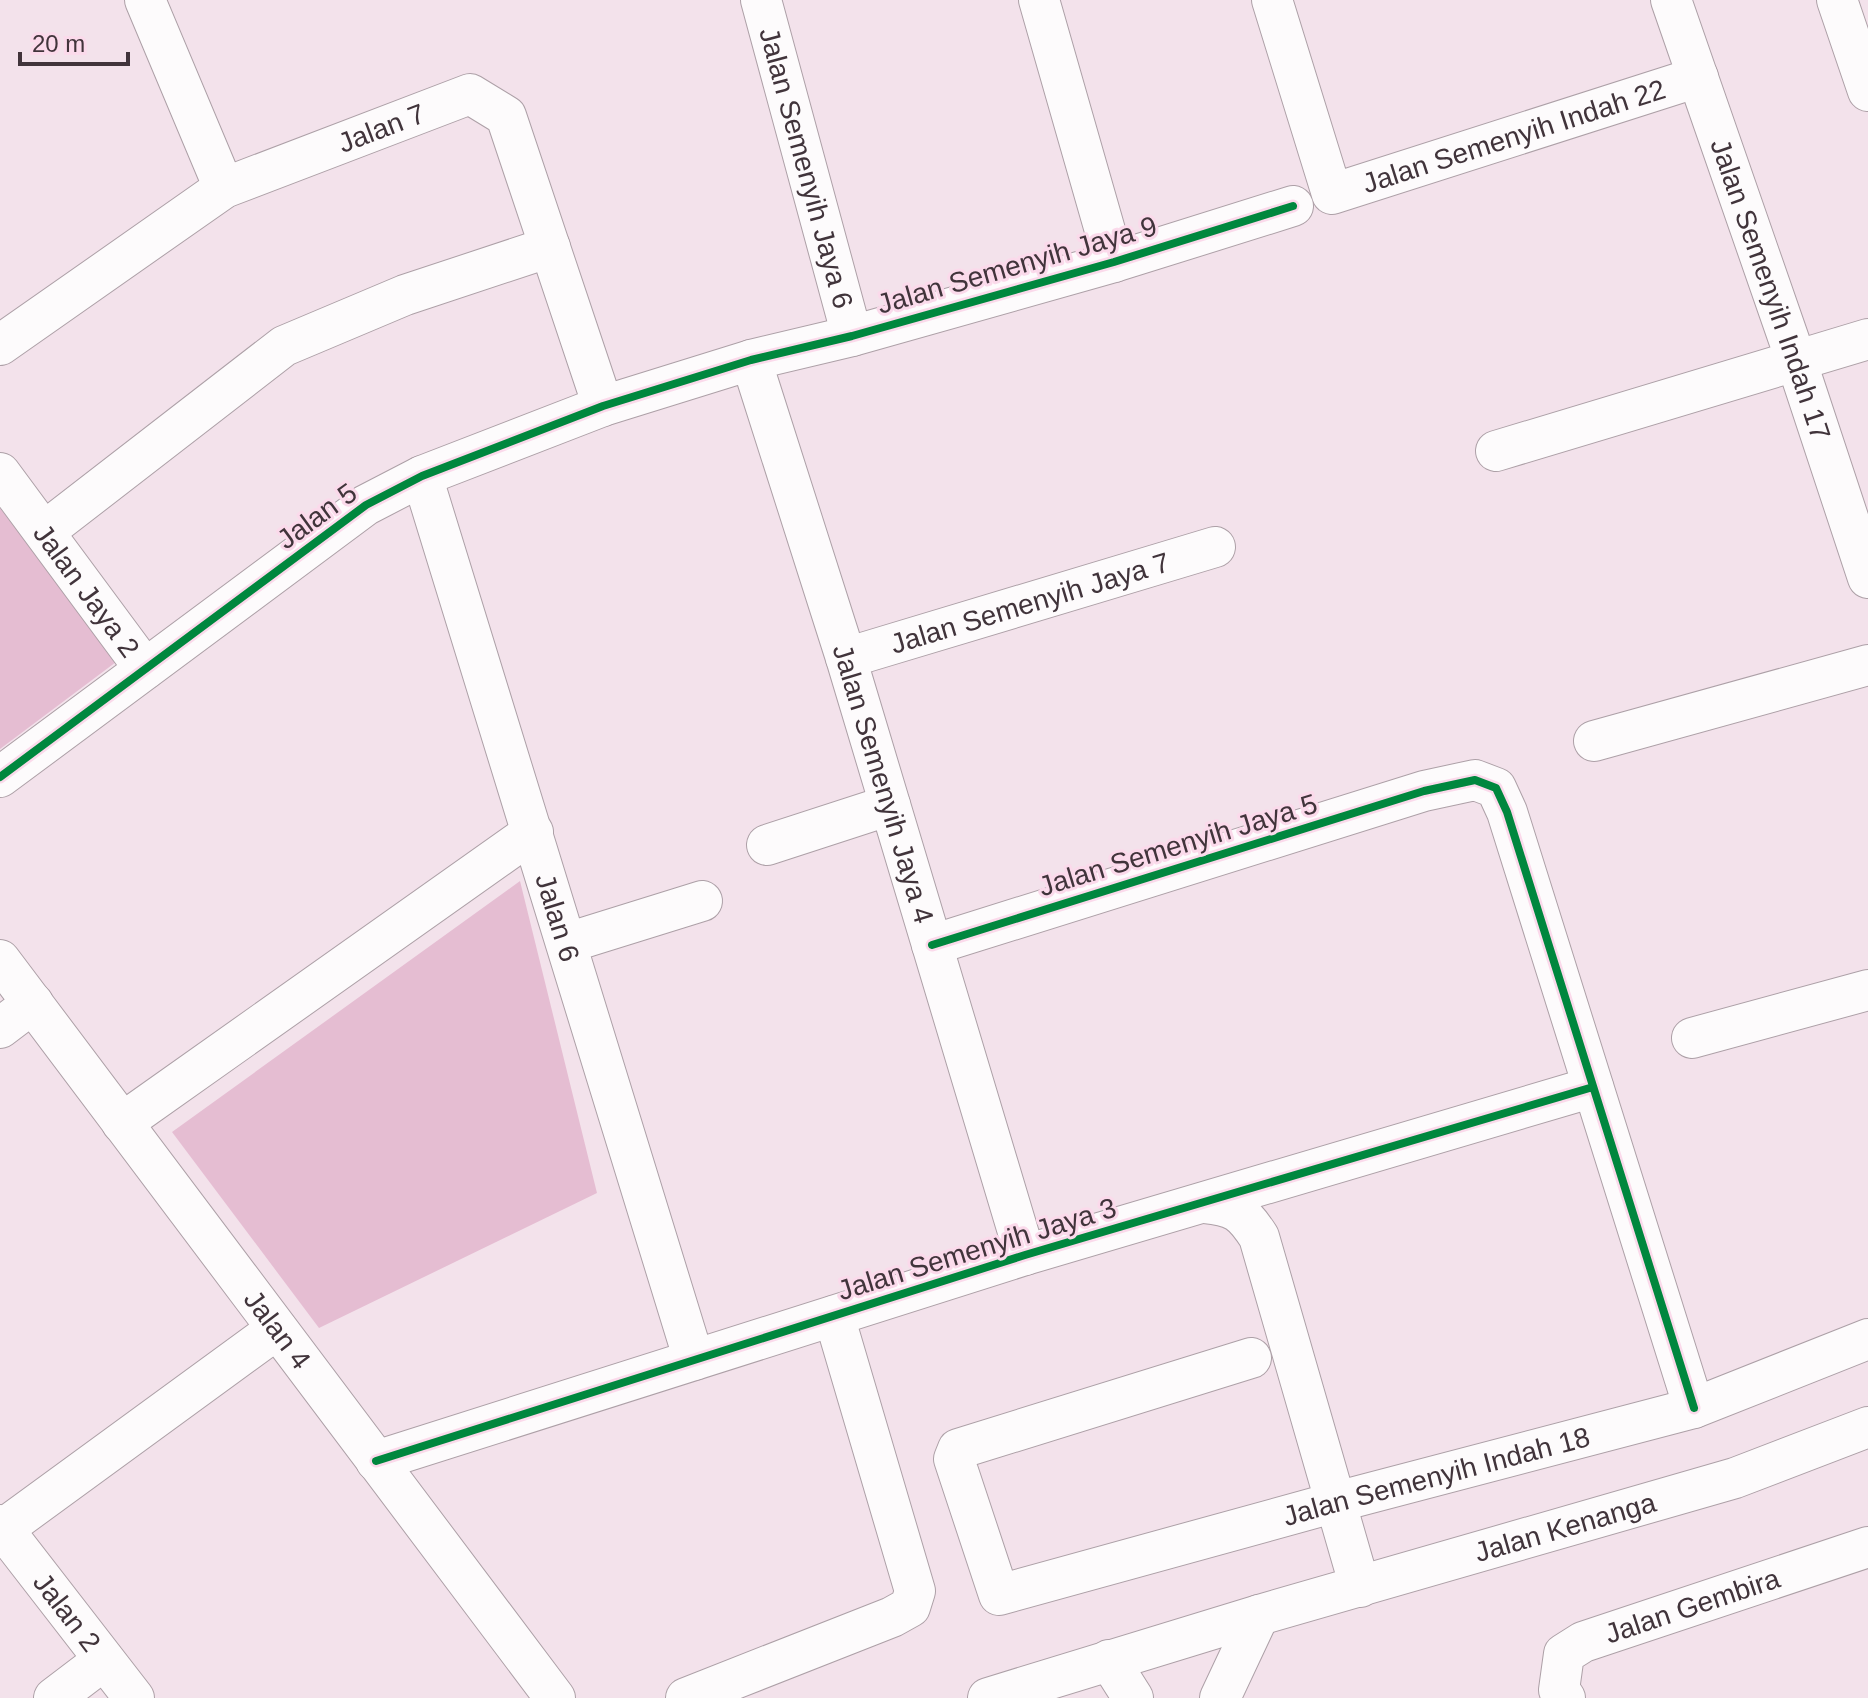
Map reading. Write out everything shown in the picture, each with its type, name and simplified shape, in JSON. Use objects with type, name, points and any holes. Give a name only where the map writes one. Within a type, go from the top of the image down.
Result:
[{"type":"street","points":[[145,0],[224,188]]},
{"type":"street","name":"Jalan Semenyih Jaya 6","points":[[761,0],[852,336]]},
{"type":"street","points":[[1039,0],[1114,262]]},
{"type":"street","name":"Jalan Semenyih Indah 22","points":[[1272,0],[1332,194],[1698,77]]},
{"type":"street","name":"Jalan Semenyih Indah 17","points":[[1671,0],[1868,578]]},
{"type":"street","points":[[1837,0],[1868,91]]},
{"type":"street","name":"Jalan 7","points":[[0,345],[224,188],[470,94],[506,116],[603,406]]},
{"type":"street","name":"Jalan Semenyih Jaya 9","points":[[751,360],[852,336],[1114,262],[1293,206]]},
{"type":"street","points":[[45,531],[284,346],[405,295],[550,247]]},
{"type":"street","points":[[1496,451],[1868,339]]},
{"type":"street","name":"Jalan 5","points":[[0,777],[366,505],[422,476],[603,406],[751,360]]},
{"type":"street","name":"Jalan Semenyih Jaya 4","points":[[751,360],[846,658],[1025,1255]]},
{"type":"street","name":"Jalan Jaya 2","points":[[0,473],[145,669]]},
{"type":"street","name":"Jalan 6","points":[[422,476],[694,1360]]},
{"type":"street","name":"Jalan Semenyih Jaya 7","points":[[846,658],[1215,547]]},
{"type":"street","points":[[1594,741],[1868,665]]},
{"type":"street","name":"Jalan Semenyih Jaya 5","points":[[932,945],[1438,787],[1475,780],[1496,788],[1507,812],[1593,1087]]},
{"type":"street","points":[[767,845],[890,805]]},
{"type":"street","points":[[122,1123],[533,832]]},
{"type":"street","points":[[567,943],[702,901]]},
{"type":"street","name":"Jalan 4","points":[[0,960],[555,1698]]},
{"type":"street","points":[[1692,1038],[1868,990]]},
{"type":"street","points":[[0,1028],[33,1003]]},
{"type":"street","points":[[1593,1087],[1694,1408]]},
{"type":"street","name":"Jalan Semenyih Jaya 3","points":[[376,1461],[1025,1255],[1593,1087]]},
{"type":"street","points":[[1205,1203],[1228,1205],[1246,1217],[1259,1237],[1360,1587]]},
{"type":"street","points":[[686,1698],[892,1617],[910,1607],[915,1591],[834,1316]]},
{"type":"street","points":[[2,1527],[277,1329]]},
{"type":"street","name":"Jalan Semenyih Indah 18","points":[[1251,1358],[958,1449],[954,1459],[999,1595],[1694,1408],[1868,1339]]},
{"type":"street","name":"Jalan Kenanga","points":[[988,1698],[1259,1615],[1735,1478],[1868,1427]]},
{"type":"street","name":"Jalan 2","points":[[2,1527],[134,1698]]},
{"type":"street","name":"Jalan Gembira","points":[[1565,1698],[1559,1690],[1564,1654],[1583,1642],[1868,1547]]},
{"type":"street","points":[[1220,1698],[1259,1615]]},
{"type":"street","points":[[54,1698],[104,1660]]},
{"type":"street","points":[[1109,1660],[1133,1698]]},
{"type":"street","points":[[1054,1679],[1095,1698]]},
{"type":"shaded area","points":[[0,508],[116,662],[0,749]]},
{"type":"shaded area","points":[[520,881],[597,1193],[319,1328],[172,1132]]},
{"type":"cycle path","points":[[0,777],[366,505],[422,476],[603,406],[751,360],[852,336],[1114,262],[1293,206]]},
{"type":"cycle path","points":[[932,945],[1424,791],[1475,780],[1496,788],[1507,812],[1694,1408]]},
{"type":"cycle path","points":[[376,1461],[1025,1255],[1593,1087]]}]
